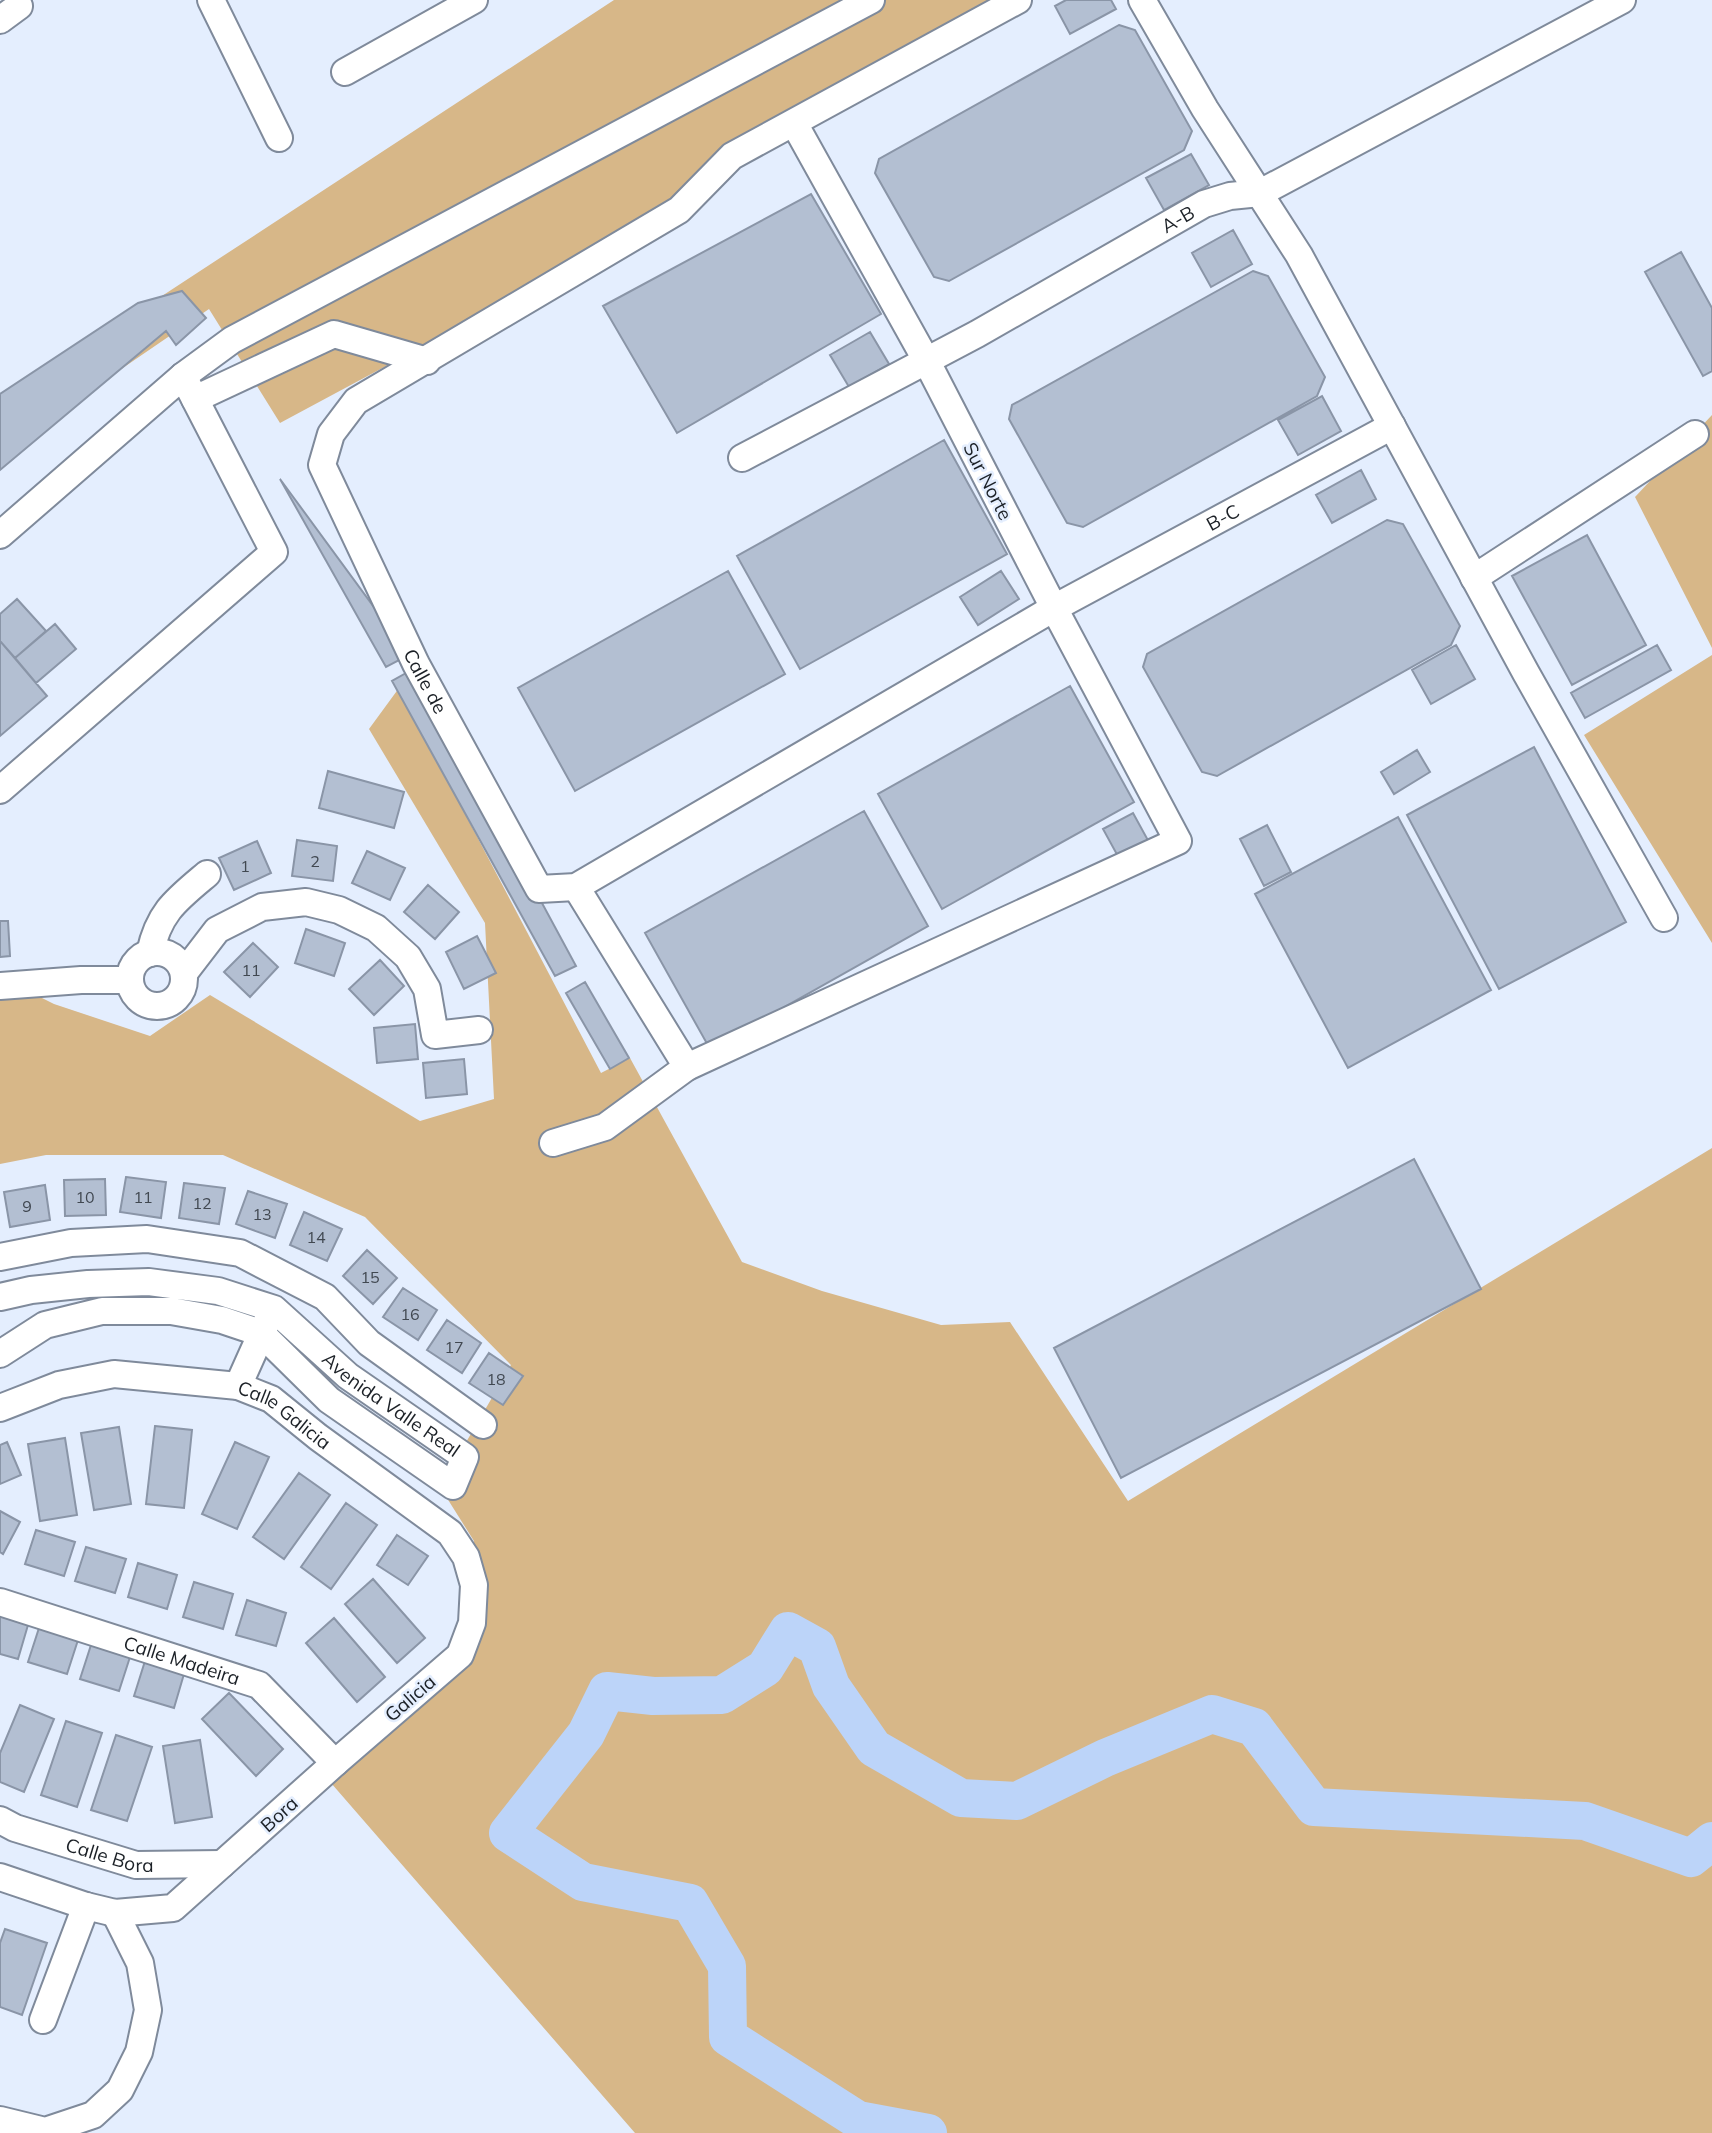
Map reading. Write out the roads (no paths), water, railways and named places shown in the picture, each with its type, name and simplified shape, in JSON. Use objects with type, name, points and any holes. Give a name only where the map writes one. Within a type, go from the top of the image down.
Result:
[{"type":"street","points":[[211,0],[279,138]]},
{"type":"street","points":[[345,72],[473,0]]},
{"type":"street","points":[[189,388],[334,334],[427,361],[678,210],[732,156],[1018,0]]},
{"type":"street","points":[[1142,0],[1205,109],[1299,255],[1474,578],[1664,918]]},
{"type":"street","name":"A-B","points":[[742,458],[986,329],[1204,204],[1230,196],[1260,193],[1622,0]]},
{"type":"street","points":[[0,535],[189,388],[232,340],[857,3]]},
{"type":"street","name":"Sur Norte","points":[[687,1067],[1178,841],[926,360],[794,123]]},
{"type":"street","name":"Calle de","points":[[427,361],[356,401],[331,434],[322,465],[416,664],[539,889],[576,887]]},
{"type":"street","points":[[0,790],[274,552],[189,388]]},
{"type":"street","name":"B-C","points":[[576,887],[1054,608],[1392,426]]},
{"type":"street","points":[[1474,578],[1632,477],[1695,433]]},
{"type":"street","points":[[150,953],[155,932],[171,904],[206,874]]},
{"type":"street","points":[[554,1143],[605,1127],[687,1067],[576,887]]},
{"type":"street","points":[[184,973],[175,958],[159,952],[150,953],[135,963],[130,980],[136,997],[144,1003],[161,1006],[170,1004],[182,991],[184,973],[218,930],[262,907],[306,902],[339,910],[376,928],[408,957],[427,989],[435,1035],[479,1030]]},
{"type":"street","points":[[0,986],[81,980],[130,980]]},
{"type":"street","points":[[0,1256],[71,1243],[147,1239],[240,1253],[325,1297],[369,1343],[483,1425]]},
{"type":"street","points":[[238,1386],[287,1276]]},
{"type":"street","name":"Avenida Valle Real","points":[[0,1297],[31,1290],[88,1284],[149,1282],[218,1291],[274,1309],[348,1376],[465,1457],[453,1486],[329,1400],[261,1332],[222,1320],[171,1311],[102,1311],[45,1325],[0,1354]]},
{"type":"street","name":"Calle Galicia","points":[[0,1408],[59,1385],[114,1374],[238,1386],[271,1398],[318,1437],[450,1534],[466,1557],[474,1585],[472,1623]]},
{"type":"street","name":"Calle Madeira","points":[[0,1602],[259,1685],[335,1763]]},
{"type":"street","name":"Galicia","points":[[335,1763],[460,1655],[472,1623]]},
{"type":"street","name":"Bora","points":[[0,1877],[115,1913],[173,1908],[335,1763]]},
{"type":"street","name":"Calle Bora","points":[[0,1820],[15,1828],[136,1865],[222,1864]]},
{"type":"street","points":[[43,2020],[86,1906]]},
{"type":"street","points":[[0,2120],[45,2132],[93,2115],[120,2090],[139,2052],[148,2010],[140,1962],[115,1913]]},
{"type":"waterway","points":[[928,2133],[858,2120],[728,2037],[727,1966],[690,1903],[583,1882],[508,1833],[586,1734],[607,1691],[653,1696],[722,1695],[765,1668],[788,1631],[817,1647],[831,1686],[874,1748],[961,1798],[1017,1801],[1105,1758],[1212,1714],[1254,1727],[1314,1807],[1585,1821],[1691,1858],[1712,1841]]}]
